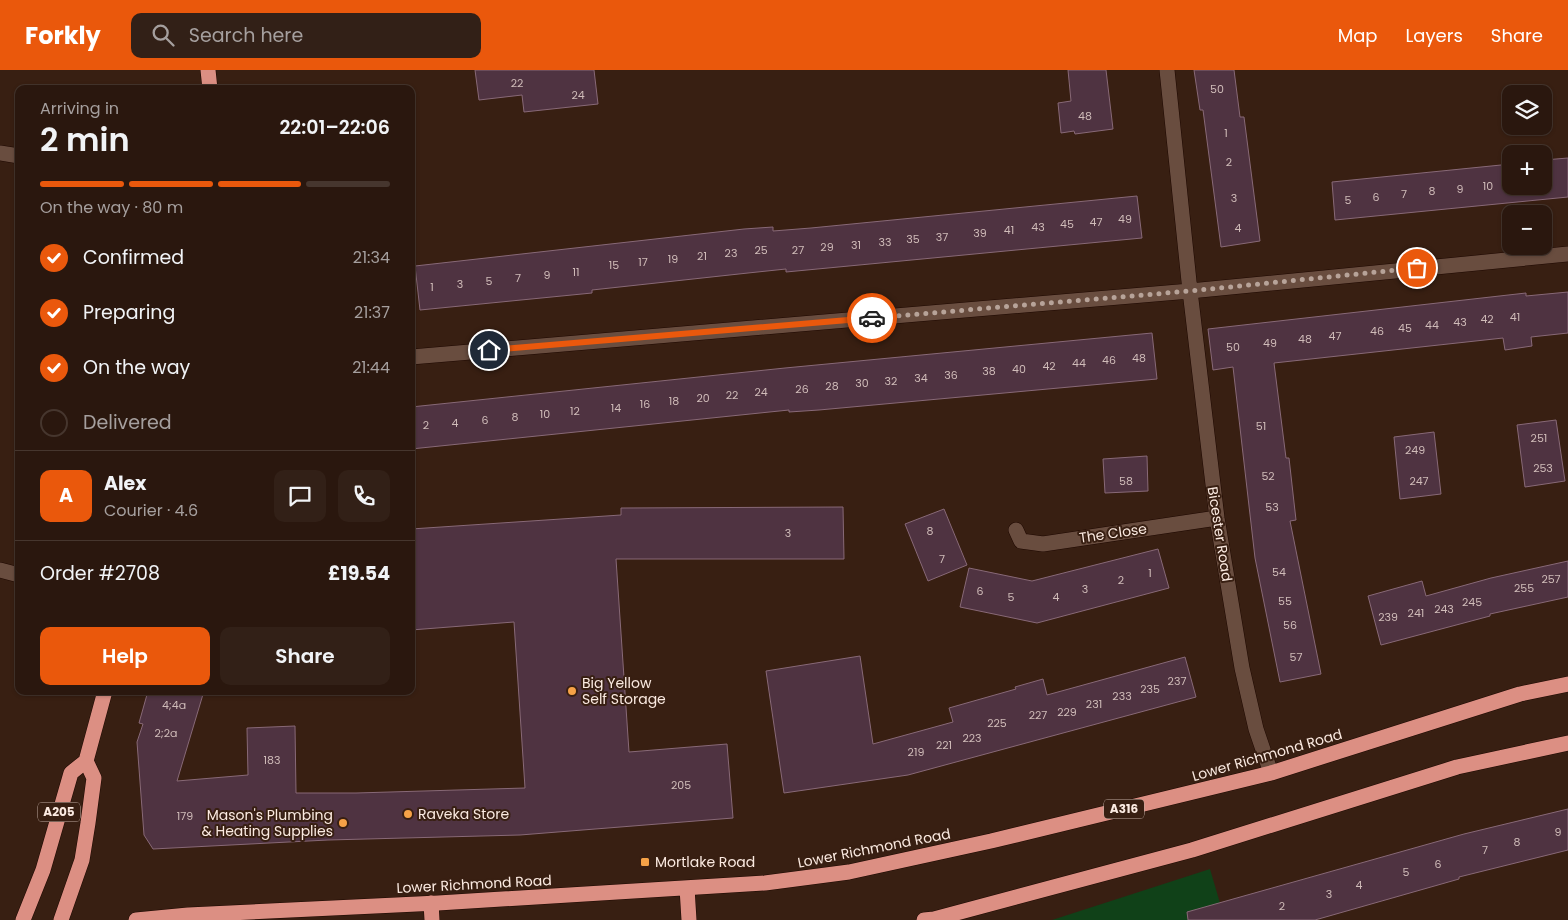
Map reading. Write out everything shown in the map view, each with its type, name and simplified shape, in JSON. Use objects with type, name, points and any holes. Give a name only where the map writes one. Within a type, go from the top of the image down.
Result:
[{"type":"highway","points":[[208,70],[210,85]]},
{"type":"highway","name":"Lower Richmond Road","points":[[136,920],[188,915],[765,883],[849,872],[992,841],[1272,773],[1520,694],[1568,684]]},
{"type":"highway","name":"A205","points":[[23,920],[44,870],[71,772],[86,761],[105,695]]},
{"type":"highway","points":[[924,920],[934,919],[1192,850],[1456,767],[1568,743]]},
{"type":"highway","name":"A205","points":[[61,920],[82,860],[88,823],[94,778],[86,761]]},
{"type":"highway","points":[[687,888],[690,920]]},
{"type":"highway","points":[[431,903],[432,920]]},
{"type":"street","name":"Bicester Road","points":[[1168,70],[1190,291],[1217,518],[1242,668],[1256,729],[1272,773]]},
{"type":"street","points":[[0,154],[15,156]]},
{"type":"street","points":[[415,357],[1190,291],[1568,254]]},
{"type":"street","name":"The Close","points":[[1016,530],[1021,541],[1043,544],[1217,518]]},
{"type":"street","points":[[0,570],[15,574]]},
{"type":"green space","points":[[1210,869],[1225,920],[1052,920]]},
{"type":"building","points":[[475,70],[594,70],[598,104],[524,112],[522,95],[479,100]]},
{"type":"building","points":[[1068,70],[1106,70],[1113,129],[1075,134],[1074,131],[1061,133],[1058,103],[1071,101]]},
{"type":"building","points":[[1194,70],[1234,70],[1240,117],[1244,117],[1260,241],[1221,247],[1203,110],[1200,110]]},
{"type":"building","points":[[1568,158],[1568,197],[1335,220],[1332,182],[1502,165],[1502,195],[1552,195],[1552,159]]},
{"type":"building","points":[[1137,196],[1142,238],[786,272],[786,269],[592,290],[592,293],[420,310],[415,266],[744,229],[773,227],[773,231],[811,228]]},
{"type":"building","points":[[1568,292],[1568,333],[1531,337],[1532,346],[1505,350],[1503,338],[1274,363],[1286,458],[1289,458],[1296,520],[1290,521],[1321,674],[1280,682],[1255,558],[1233,367],[1213,370],[1208,329],[1526,293],[1526,296]]},
{"type":"building","points":[[1152,333],[1157,379],[819,410],[789,412],[789,410],[415,449],[415,407],[785,368]]},
{"type":"building","points":[[1556,420],[1565,481],[1525,487],[1517,425]]},
{"type":"building","points":[[1434,432],[1441,494],[1400,499],[1394,437]]},
{"type":"building","points":[[1147,456],[1148,491],[1105,493],[1103,459]]},
{"type":"building","points":[[843,507],[844,559],[616,559],[629,752],[727,744],[733,818],[520,835],[328,840],[153,849],[144,835],[137,742],[143,724],[139,723],[147,695],[203,695],[177,781],[248,775],[247,728],[295,726],[296,793],[525,788],[514,622],[415,630],[415,529],[621,515],[621,508]]},
{"type":"building","points":[[944,509],[967,565],[928,581],[905,524]]},
{"type":"building","points":[[1158,549],[1169,588],[1037,623],[960,607],[969,568],[1032,581]]},
{"type":"building","points":[[1568,561],[1568,597],[1490,614],[1490,616],[1381,645],[1368,596],[1422,581],[1426,596],[1491,578]]},
{"type":"building","points":[[860,656],[873,744],[953,722],[949,708],[1016,689],[1015,687],[1043,679],[1047,695],[1185,657],[1196,697],[908,775],[784,793],[766,671]]},
{"type":"building","points":[[1568,809],[1568,850],[1459,877],[1459,879],[1315,920],[1188,920],[1187,912],[1464,834]]},
{"type":"way so far","points":[[872,318],[1190,291],[1417,268]]},
{"type":"place","name":"Big Yellow Self Storage","points":[[572,691]]},
{"type":"place","name":"Raveka Store","points":[[408,814]]},
{"type":"place","name":"Mason's Plumbing & Heating Supplies","points":[[343,823]]},
{"type":"place","name":"Mortlake Road","points":[[645,862]]},
{"type":"route","points":[[489,350],[872,318]]}]
